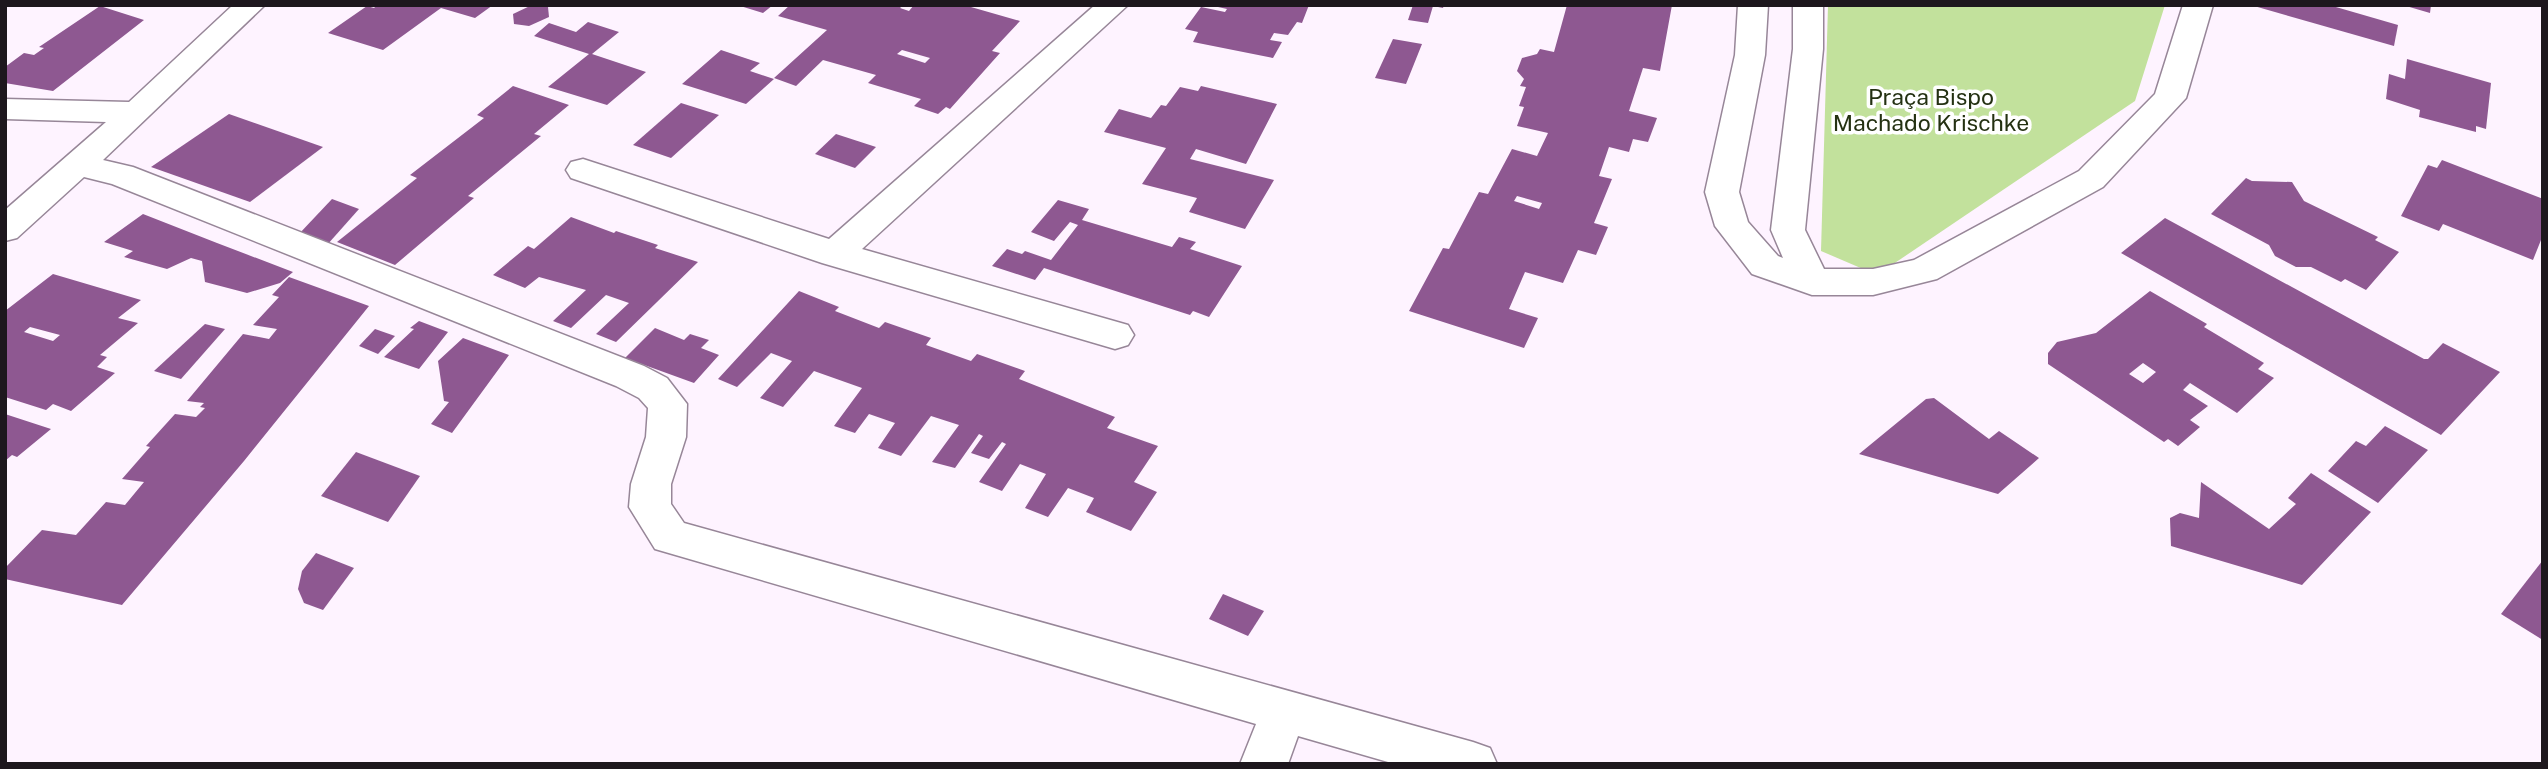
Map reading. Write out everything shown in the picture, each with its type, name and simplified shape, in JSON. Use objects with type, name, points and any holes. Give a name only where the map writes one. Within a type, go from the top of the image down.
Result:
[{"type":"street","points":[[5,229],[137,112],[250,5]]},
{"type":"street","points":[[835,254],[1113,5]]},
{"type":"street","points":[[1753,5],[1750,55],[1722,192],[1732,226],[1765,265],[1812,282],[1873,282],[1924,270],[2091,179],[2170,98],[2198,5]]},
{"type":"street","points":[[1808,5],[1808,49],[1788,230],[1812,282]]},
{"type":"street","points":[[5,109],[137,112]]},
{"type":"street","points":[[78,165],[121,175],[630,376],[653,388],[668,404],[666,438],[651,484],[650,507],[670,537],[1473,764]]},
{"type":"street","points":[[583,170],[835,254],[1115,335]]},
{"type":"street","points":[[1264,764],[1283,712]]},
{"type":"green space","name":"Praça Bispo Machado Krischke","points":[[1828,5],[2165,5],[2135,101],[1877,275],[1821,251]]},
{"type":"building","points":[[377,5],[493,5],[475,18],[441,8],[383,50],[328,33],[367,6],[374,8]]},
{"type":"building","points":[[532,5],[548,7],[549,17],[529,26],[514,24],[513,14]]},
{"type":"building","points":[[737,5],[773,5],[763,13]]},
{"type":"building","points":[[790,5],[903,5],[900,8],[909,11],[914,5],[964,5],[1020,21],[992,51],[1000,53],[950,109],[946,107],[938,114],[914,106],[921,99],[868,83],[876,75],[823,60],[796,86],[774,78],[827,30],[778,16]],"holes":[[[902,50],[930,58],[925,63],[897,54]]]},
{"type":"building","points":[[1309,5],[1302,23],[1297,22],[1288,35],[1274,33],[1270,40],[1282,42],[1273,58],[1193,42],[1198,32],[1185,29],[1201,7],[1225,12],[1227,9],[1218,7]]},
{"type":"building","points":[[1413,5],[1444,5],[1443,8],[1433,6],[1428,23],[1408,20]]},
{"type":"building","points":[[1567,5],[1672,5],[1660,71],[1643,68],[1629,111],[1657,118],[1648,142],[1633,139],[1629,152],[1609,147],[1599,176],[1612,179],[1594,223],[1608,227],[1596,255],[1578,250],[1563,283],[1525,272],[1509,309],[1538,318],[1524,348],[1409,311],[1443,248],[1449,249],[1479,192],[1488,194],[1512,149],[1537,156],[1548,133],[1517,126],[1524,107],[1519,106],[1526,87],[1520,86],[1524,79],[1517,71],[1522,58],[1537,54],[1540,49],[1554,52]],"holes":[[[1517,196],[1542,203],[1539,209],[1514,201]]]},
{"type":"building","points":[[2329,5],[2398,25],[2394,46],[2254,6]]},
{"type":"building","points":[[2431,5],[2430,13],[2406,6]]},
{"type":"building","points":[[100,6],[144,20],[53,91],[5,83],[5,67],[24,53],[34,55],[44,48],[39,47]]},
{"type":"building","points":[[588,22],[619,32],[592,54],[646,72],[607,105],[548,87],[589,54],[534,36],[549,23],[576,32]]},
{"type":"building","points":[[1393,39],[1422,44],[1406,84],[1375,78]]},
{"type":"building","points":[[721,50],[760,63],[750,71],[774,79],[746,104],[682,84]]},
{"type":"building","points":[[2407,59],[2491,83],[2486,129],[2476,126],[2476,132],[2419,117],[2420,110],[2386,99],[2389,74],[2405,79]]},
{"type":"building","points":[[513,86],[569,105],[534,134],[541,136],[468,196],[474,198],[395,265],[337,242],[417,178],[410,175],[484,118],[477,115]]},
{"type":"building","points":[[1201,86],[1277,104],[1246,164],[1196,149],[1190,159],[1274,180],[1245,229],[1189,212],[1197,198],[1142,184],[1166,148],[1104,132],[1119,109],[1151,118],[1161,105],[1166,106],[1180,87],[1198,91]]},
{"type":"building","points":[[681,103],[719,115],[671,158],[633,145]]},
{"type":"building","points":[[229,114],[323,147],[250,202],[151,167]]},
{"type":"building","points":[[836,134],[876,147],[855,168],[815,154]]},
{"type":"building","points":[[2442,160],[2543,199],[2543,235],[2533,260],[2443,224],[2439,231],[2401,216],[2428,165],[2437,168]]},
{"type":"building","points":[[2246,178],[2252,181],[2292,182],[2304,201],[2378,237],[2375,240],[2399,252],[2366,290],[2345,279],[2341,282],[2311,267],[2296,267],[2275,256],[2269,245],[2211,214]]},
{"type":"building","points":[[332,199],[359,209],[327,245],[298,235]]},
{"type":"building","points":[[1058,200],[1089,209],[1082,220],[1172,247],[1179,237],[1196,242],[1190,249],[1242,266],[1209,317],[1193,311],[1190,315],[1044,268],[1035,280],[992,266],[1007,249],[1022,254],[1025,251],[1051,260],[1078,225],[1070,222],[1054,241],[1031,232]]},
{"type":"building","points":[[143,214],[293,272],[280,283],[247,293],[205,282],[202,261],[191,258],[167,269],[124,257],[133,251],[104,242]]},
{"type":"building","points":[[571,217],[658,245],[655,248],[698,262],[616,342],[596,334],[629,303],[606,295],[571,328],[553,321],[586,290],[539,277],[525,288],[493,275],[528,246],[534,249]]},
{"type":"building","points":[[2165,218],[2424,359],[2428,359],[2443,343],[2500,372],[2441,435],[2121,253]]},
{"type":"building","points":[[53,274],[141,300],[118,318],[138,323],[100,355],[107,357],[97,367],[115,373],[71,411],[53,404],[46,410],[5,397],[5,311]],"holes":[[[30,327],[60,335],[53,341],[24,332]]]},
{"type":"building","points":[[289,277],[369,306],[244,461],[122,605],[5,579],[5,568],[42,530],[76,535],[106,502],[125,505],[144,482],[122,479],[150,447],[146,446],[175,414],[196,417],[205,408],[200,407],[204,403],[187,401],[243,334],[269,339],[277,329],[253,325],[279,297],[272,295]]},
{"type":"building","points":[[799,291],[839,307],[835,311],[879,328],[885,322],[931,338],[926,345],[971,361],[977,354],[1025,371],[1019,379],[1115,417],[1107,428],[1158,446],[1134,482],[1157,492],[1131,531],[1086,512],[1094,498],[1068,488],[1048,517],[1025,508],[1046,474],[1020,464],[1002,491],[979,482],[1006,444],[1002,442],[989,459],[971,453],[983,436],[979,434],[955,468],[932,462],[959,425],[931,416],[901,456],[878,448],[895,423],[869,414],[855,433],[834,426],[862,388],[814,371],[783,407],[760,398],[792,361],[771,353],[737,387],[718,379]]},
{"type":"building","points":[[2150,291],[2207,324],[2204,327],[2264,363],[2258,369],[2274,378],[2237,413],[2190,383],[2183,390],[2208,406],[2190,420],[2200,427],[2178,446],[2168,439],[2164,442],[2048,364],[2048,353],[2057,342],[2096,333]],"holes":[[[2143,363],[2156,372],[2143,383],[2129,374]]]},
{"type":"building","points":[[419,321],[448,332],[419,369],[384,357],[414,329],[410,328]]},
{"type":"building","points":[[205,324],[225,329],[181,379],[154,371]]},
{"type":"building","points":[[655,328],[684,340],[690,334],[709,340],[701,348],[719,355],[694,383],[625,358]]},
{"type":"building","points":[[375,329],[395,336],[378,354],[359,346]]},
{"type":"building","points":[[463,338],[509,355],[452,433],[431,424],[449,402],[444,401],[438,361]]},
{"type":"building","points":[[1934,398],[1989,439],[1999,431],[2039,458],[1998,494],[1859,454],[1926,399]]},
{"type":"building","points":[[5,414],[51,429],[17,457],[12,455],[5,461]]},
{"type":"building","points":[[2385,426],[2428,450],[2378,503],[2328,471],[2356,441],[2366,446]]},
{"type":"building","points":[[356,452],[420,476],[388,522],[321,496]]},
{"type":"building","points":[[2311,473],[2371,512],[2302,585],[2171,546],[2170,518],[2180,513],[2199,518],[2201,482],[2269,529],[2296,504],[2288,498]]},
{"type":"building","points":[[316,553],[354,568],[323,610],[304,603],[298,589],[302,571]]},
{"type":"building","points":[[2543,560],[2543,640],[2501,614]]},
{"type":"building","points":[[1223,594],[1264,611],[1248,636],[1209,619]]}]
